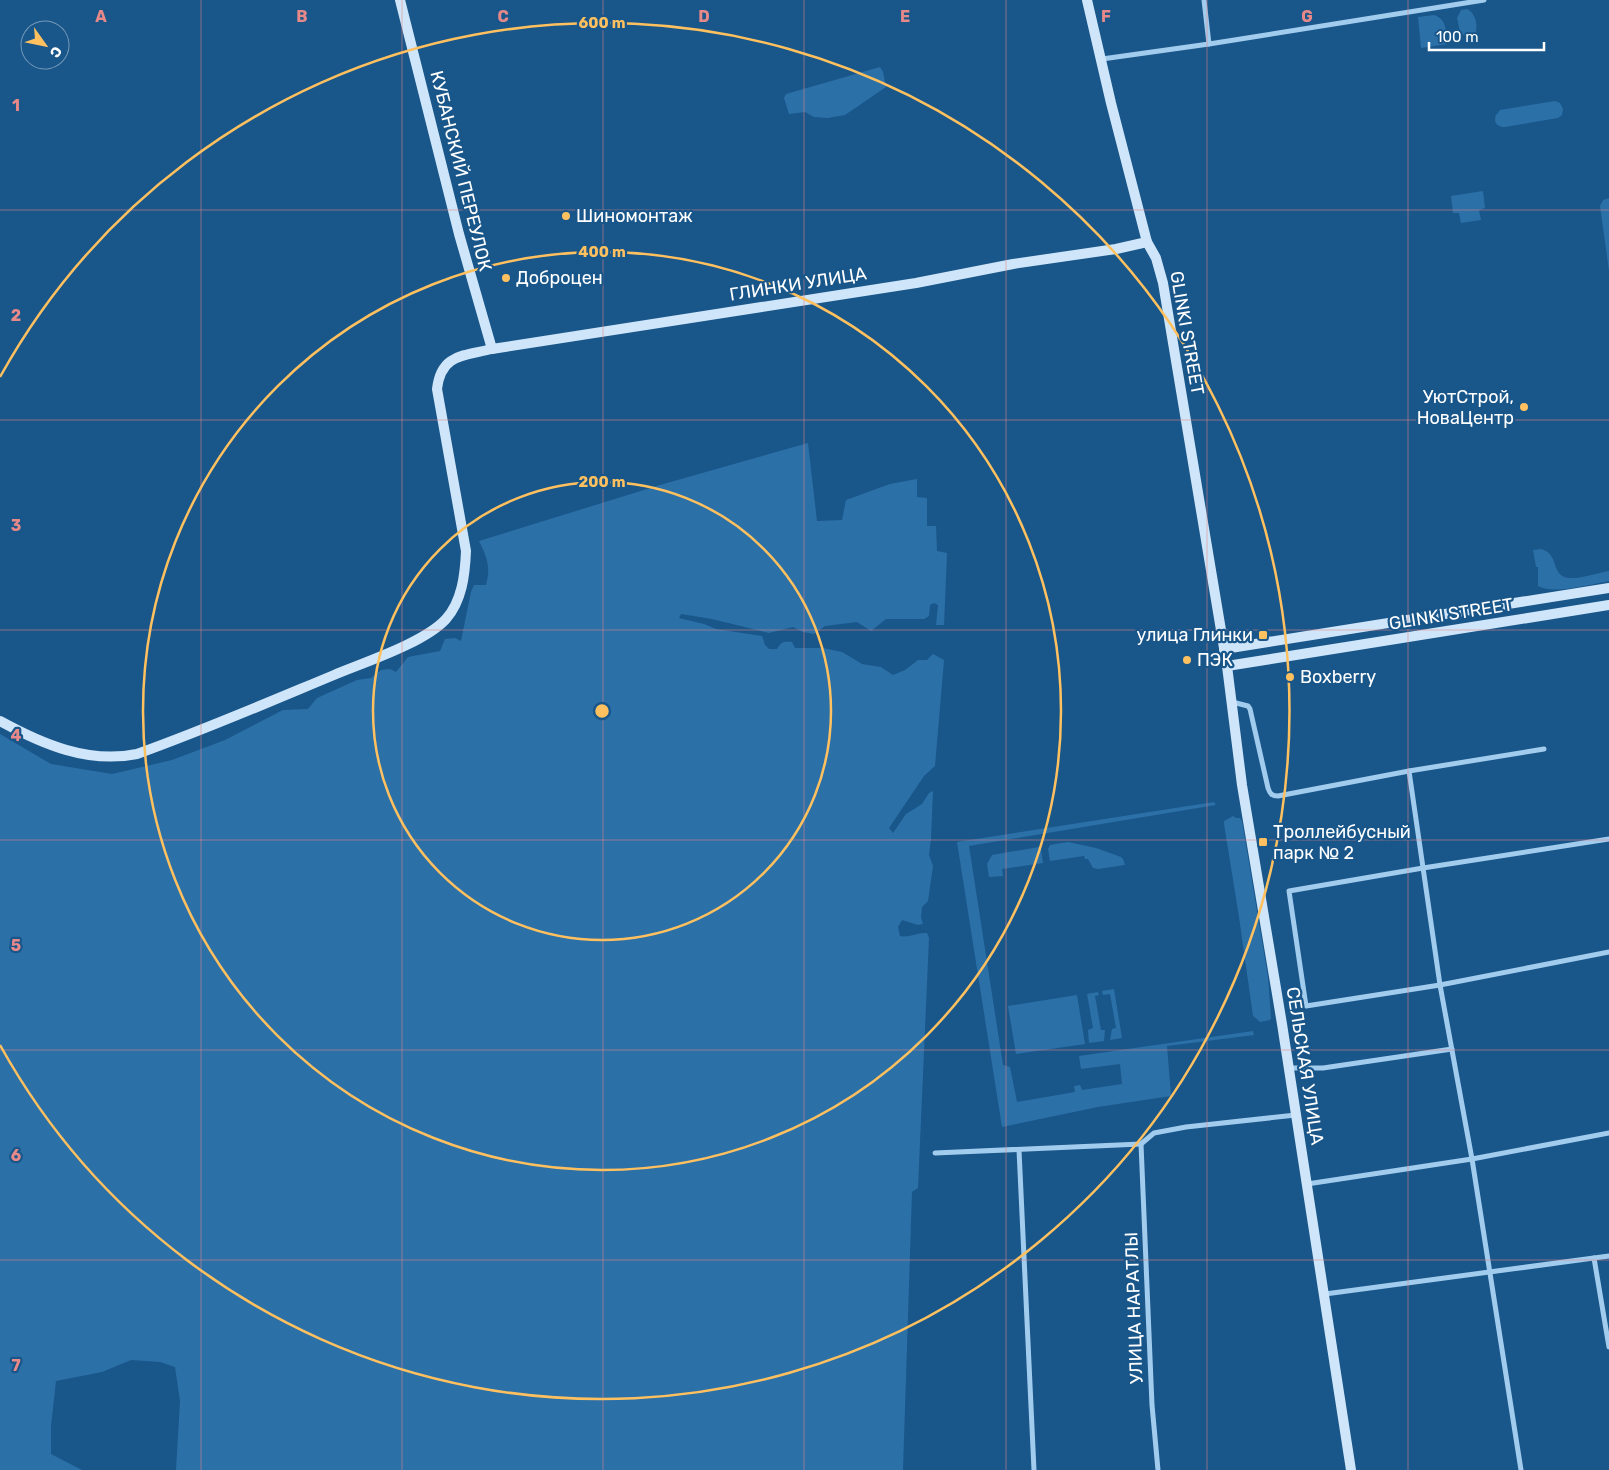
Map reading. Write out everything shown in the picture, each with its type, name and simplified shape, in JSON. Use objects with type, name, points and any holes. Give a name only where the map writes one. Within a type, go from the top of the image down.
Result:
[{"type":"main road","name":"КУБАНСКИЙ ПЕРЕУЛОК","points":[[400,0],[459,234],[492,349]]},
{"type":"main road","name":"GLINKI STREET","points":[[1087,0],[1147,242],[1156,258],[1163,283],[1227,666],[1609,605]]},
{"type":"main road","name":"ГЛИНКИ УЛИЦА","points":[[0,721],[32,739],[59,749],[99,756],[137,754],[369,660],[429,634],[438,627],[451,612],[460,593],[465,570],[466,551],[437,389],[441,369],[455,357],[492,349],[916,283],[1014,264],[1116,249],[1147,242]]},
{"type":"main road","name":"GLINKI STREET","points":[[1224,649],[1609,588]]},
{"type":"main road","name":"СЕЛЬСКАЯ УЛИЦА","points":[[1227,666],[1242,785],[1325,1294],[1351,1470]]},
{"type":"street","points":[[1204,0],[1209,44]]},
{"type":"street","points":[[1102,59],[1209,44],[1484,0]]},
{"type":"street","points":[[1232,702],[1248,706],[1250,709],[1268,788],[1274,796],[1544,749]]},
{"type":"street","points":[[1409,771],[1440,985],[1472,1159],[1521,1470]]},
{"type":"street","points":[[1609,839],[1290,891],[1306,1006],[1440,985],[1609,952]]},
{"type":"street","points":[[1288,1068],[1323,1068],[1452,1049]]},
{"type":"street","points":[[935,1153],[1141,1144],[1154,1133],[1165,1130],[1296,1115]]},
{"type":"street","points":[[1307,1184],[1472,1159],[1609,1133]]},
{"type":"street","name":"УЛИЦА НАРАТЛЫ","points":[[1141,1144],[1152,1405],[1158,1470]]},
{"type":"street","points":[[1019,1150],[1034,1470]]},
{"type":"street","points":[[1325,1294],[1609,1256]]},
{"type":"street","points":[[1594,1258],[1609,1346]]},
{"type":"shaded area","points":[[1467,9],[1473,14],[1476,25],[1476,33],[1468,38],[1460,32],[1457,18],[1461,10]]},
{"type":"shaded area","points":[[1434,15],[1444,23],[1448,44],[1421,48],[1418,17]]},
{"type":"shaded area","points":[[880,67],[886,87],[845,115],[828,118],[814,117],[805,112],[789,114],[784,98],[786,94]]},
{"type":"shaded area","points":[[1555,101],[1560,103],[1563,109],[1562,115],[1558,118],[1505,127],[1495,122],[1496,115],[1500,110]]},
{"type":"shaded area","points":[[1483,191],[1485,208],[1479,210],[1481,220],[1461,223],[1459,213],[1453,213],[1451,196]]},
{"type":"shaded area","points":[[1609,198],[1609,271],[1600,206],[1603,200]]},
{"type":"shaded area","points":[[808,443],[817,521],[842,520],[846,500],[890,484],[917,479],[917,497],[927,498],[927,526],[936,526],[937,551],[947,553],[944,625],[936,625],[938,605],[934,603],[930,605],[929,616],[924,619],[886,619],[871,631],[857,622],[825,626],[814,634],[803,632],[793,627],[769,633],[712,619],[681,614],[679,618],[716,629],[762,636],[765,645],[769,649],[777,649],[781,643],[792,642],[795,648],[823,648],[842,652],[862,664],[881,667],[893,675],[905,670],[918,660],[927,660],[933,654],[944,660],[935,766],[924,776],[889,828],[893,833],[906,814],[922,804],[929,793],[933,791],[929,855],[933,866],[928,901],[922,907],[921,917],[923,924],[918,925],[902,920],[898,927],[900,936],[927,933],[929,938],[918,1188],[912,1192],[903,1470],[176,1470],[180,1401],[175,1367],[160,1362],[131,1360],[102,1372],[56,1381],[51,1426],[51,1454],[82,1470],[0,1470],[0,734],[51,764],[112,774],[172,760],[225,740],[283,710],[308,709],[317,698],[357,680],[371,678],[381,670],[390,669],[396,672],[408,657],[440,651],[445,639],[455,638],[461,641],[474,585],[486,585],[487,562],[479,541],[660,485]]},
{"type":"shaded area","points":[[1541,549],[1551,555],[1559,573],[1563,576],[1579,578],[1609,571],[1609,581],[1563,589],[1538,586],[1538,567],[1536,567],[1533,550]]},
{"type":"shaded area","points":[[1214,802],[1216,805],[969,846],[1003,1065],[1010,1067],[1017,1102],[1075,1092],[1074,1086],[1080,1085],[1082,1090],[1122,1084],[1120,1064],[1081,1069],[1079,1056],[1253,1031],[1254,1035],[1167,1046],[1171,1096],[1098,1107],[1002,1127],[957,842]]},
{"type":"shaded area","points":[[1233,816],[1240,818],[1242,821],[1268,977],[1271,1018],[1270,1020],[1260,1022],[1253,1016],[1224,824],[1224,821]]},
{"type":"shaded area","points":[[1068,842],[1096,848],[1121,857],[1125,865],[1093,868],[1084,856],[1050,861],[1048,849],[1050,845]]},
{"type":"shaded area","points":[[1039,847],[1043,863],[1002,869],[1003,876],[989,877],[987,864],[992,855]]},
{"type":"shaded area","points":[[1114,989],[1122,1038],[1110,1040],[1112,1029],[1116,1028],[1110,994],[1103,995],[1102,991]]},
{"type":"shaded area","points":[[1098,992],[1099,995],[1095,996],[1101,1030],[1105,1030],[1104,1041],[1089,1043],[1088,1030],[1093,1028],[1087,994]]},
{"type":"shaded area","points":[[1077,995],[1085,1044],[1016,1054],[1008,1006]]},
{"type":"place","name":"Шиномонтаж","points":[[566,216]]},
{"type":"place","name":"Доброцен","points":[[506,278]]},
{"type":"place","name":"УютСтрой, НоваЦентр","points":[[1524,407]]},
{"type":"place","name":"улица Глинки","points":[[1263,635]]},
{"type":"place","name":"ПЭК","points":[[1187,660]]},
{"type":"place","name":"Boxberry","points":[[1290,677]]},
{"type":"place","name":"Троллейбусный парк № 2","points":[[1263,842]]}]
